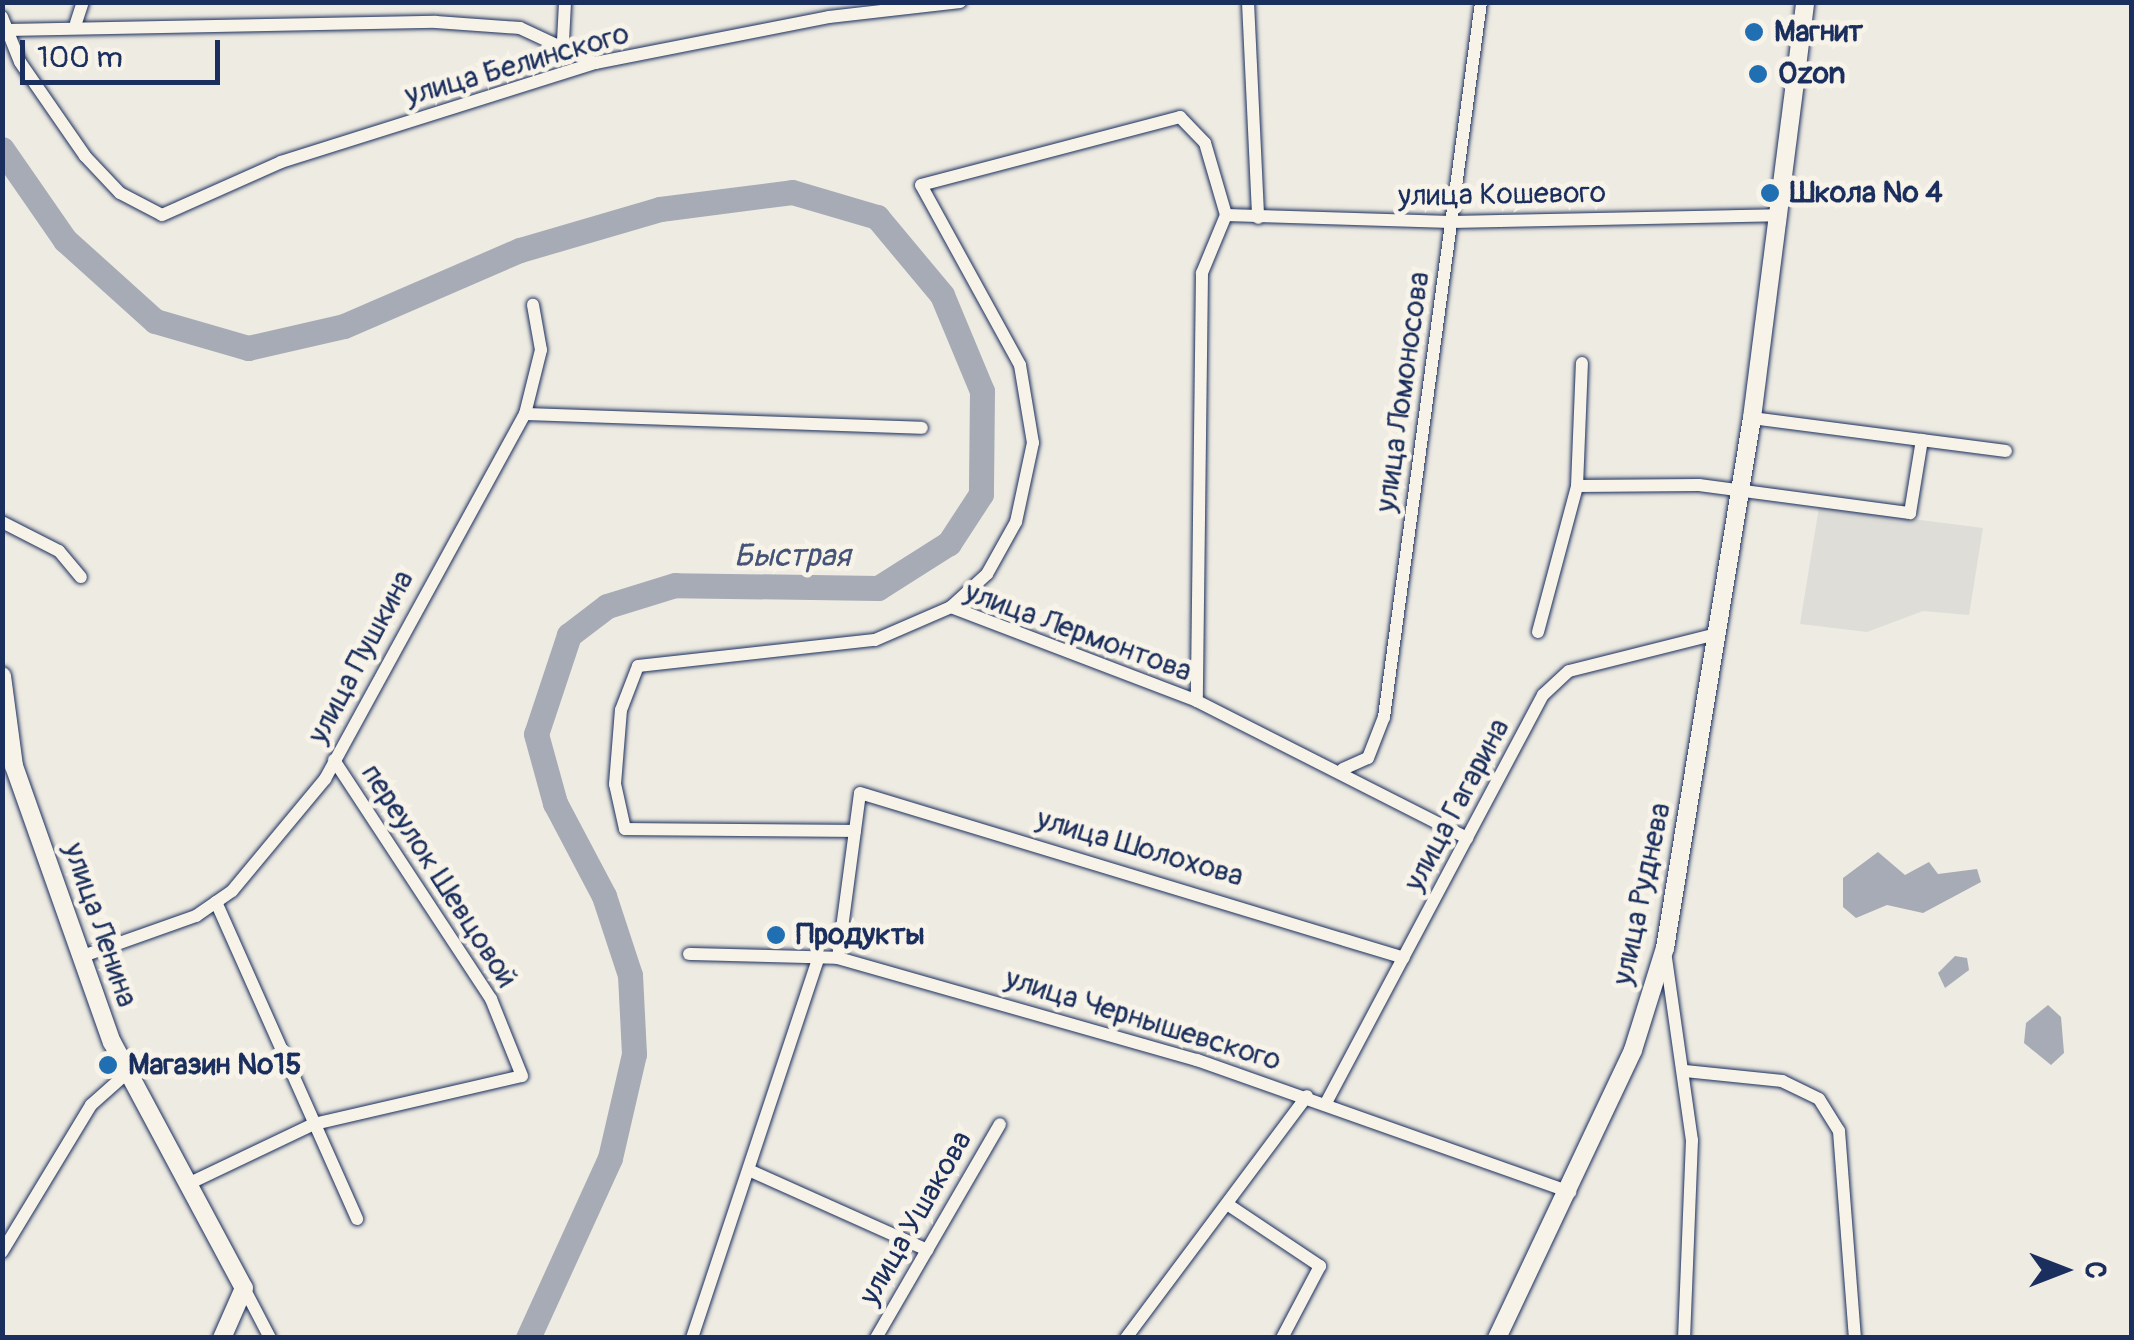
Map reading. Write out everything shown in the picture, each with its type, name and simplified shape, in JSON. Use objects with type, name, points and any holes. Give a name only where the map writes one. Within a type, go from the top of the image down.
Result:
[{"type":"street","points":[[76,23],[83,2]]},
{"type":"street","points":[[563,41],[565,2]]},
{"type":"street","name":"улица Белинского","points":[[5,23],[85,156],[120,193],[162,215],[282,162],[595,63],[830,10],[960,2]]},
{"type":"street","points":[[1248,2],[1258,218]]},
{"type":"street","name":"улица Ломоносова","points":[[1343,769],[1368,758],[1384,716],[1480,2]]},
{"type":"street","name":"улица Руднева","points":[[1496,1338],[1570,1192],[1633,1050],[1665,948],[1735,492],[1752,418],[1805,2]]},
{"type":"street","points":[[5,23],[436,22],[563,41],[595,63]]},
{"type":"street","points":[[950,607],[987,574],[1016,522],[1033,444],[1020,365],[921,185],[1180,117],[1206,143],[1226,215]]},
{"type":"street","name":"улица Кошевого","points":[[1226,215],[1451,222],[1778,215]]},
{"type":"street","name":"улица Лермонтова","points":[[1198,702],[1202,273],[1226,215]]},
{"type":"street","name":"улица Пушкина","points":[[83,956],[216,902],[274,851],[334,760],[524,414],[541,350],[533,305]]},
{"type":"street","points":[[1538,632],[1577,486],[1582,363]]},
{"type":"street","points":[[524,414],[922,428]]},
{"type":"street","points":[[1752,418],[2006,451]]},
{"type":"street","points":[[1577,486],[1735,492],[1910,513],[1922,440]]},
{"type":"street","points":[[2,522],[60,551],[81,577]]},
{"type":"street","name":"улица Лермонтова","points":[[854,831],[625,829],[615,784],[621,710],[638,666],[875,640],[950,607],[1198,702],[1343,769],[1467,838]]},
{"type":"street","name":"улица Гагарина","points":[[1326,1103],[1555,682],[1612,657],[1716,634]]},
{"type":"street","name":"улица Ленина","points":[[2,676],[14,766],[128,1072],[270,1338]]},
{"type":"street","name":"переулок Шевцовой","points":[[314,1124],[522,1076],[491,999],[334,760]]},
{"type":"street","name":"улица Шолохова","points":[[854,831],[860,792],[1404,958]]},
{"type":"street","points":[[838,958],[854,831]]},
{"type":"street","points":[[216,902],[357,1219]]},
{"type":"street","points":[[1665,948],[1692,1140],[1684,1338]]},
{"type":"street","name":"улица Чернышевского","points":[[688,954],[838,958],[1307,1096],[1570,1192]]},
{"type":"street","points":[[692,1338],[753,1172],[818,957]]},
{"type":"street","points":[[1685,1071],[1782,1081],[1819,1098],[1839,1131],[1855,1338]]},
{"type":"street","points":[[2,1252],[91,1105],[128,1072]]},
{"type":"street","points":[[1126,1338],[1307,1096]]},
{"type":"street","points":[[188,1184],[314,1124]]},
{"type":"street","name":"улица Ушакова","points":[[876,1338],[1000,1124]]},
{"type":"street","points":[[753,1172],[927,1250]]},
{"type":"street","points":[[1228,1204],[1320,1266],[1282,1338]]},
{"type":"street","points":[[222,1338],[244,1288]]},
{"type":"shaded area","points":[[1819,507],[1983,528],[1969,615],[1923,611],[1867,632],[1800,624]]},
{"type":"shaded area","points":[[1878,852],[1905,875],[1929,862],[1938,874],[1977,869],[1981,882],[1923,913],[1887,905],[1856,918],[1843,907],[1843,878]]},
{"type":"shaded area","points":[[1955,956],[1967,958],[1969,970],[1945,988],[1938,973]]},
{"type":"shaded area","points":[[2048,1005],[2061,1017],[2064,1053],[2051,1065],[2024,1043],[2026,1023]]},
{"type":"waterway","name":"Быстрая","points":[[2,149],[65,240],[155,321],[248,348],[344,326],[520,250],[660,209],[792,192],[877,217],[942,295],[982,391],[981,494],[949,543],[878,588],[675,585],[607,606],[569,635],[536,734],[555,803],[604,896],[630,975],[634,1054],[610,1158],[528,1338]]},
{"type":"place","name":"Магнит","points":[[1754,32]]},
{"type":"place","name":"Ozon","points":[[1758,74]]},
{"type":"place","name":"Школа № 4","points":[[1770,193]]},
{"type":"place","name":"Продукты","points":[[776,935]]},
{"type":"place","name":"Магазин №15","points":[[108,1065]]}]
